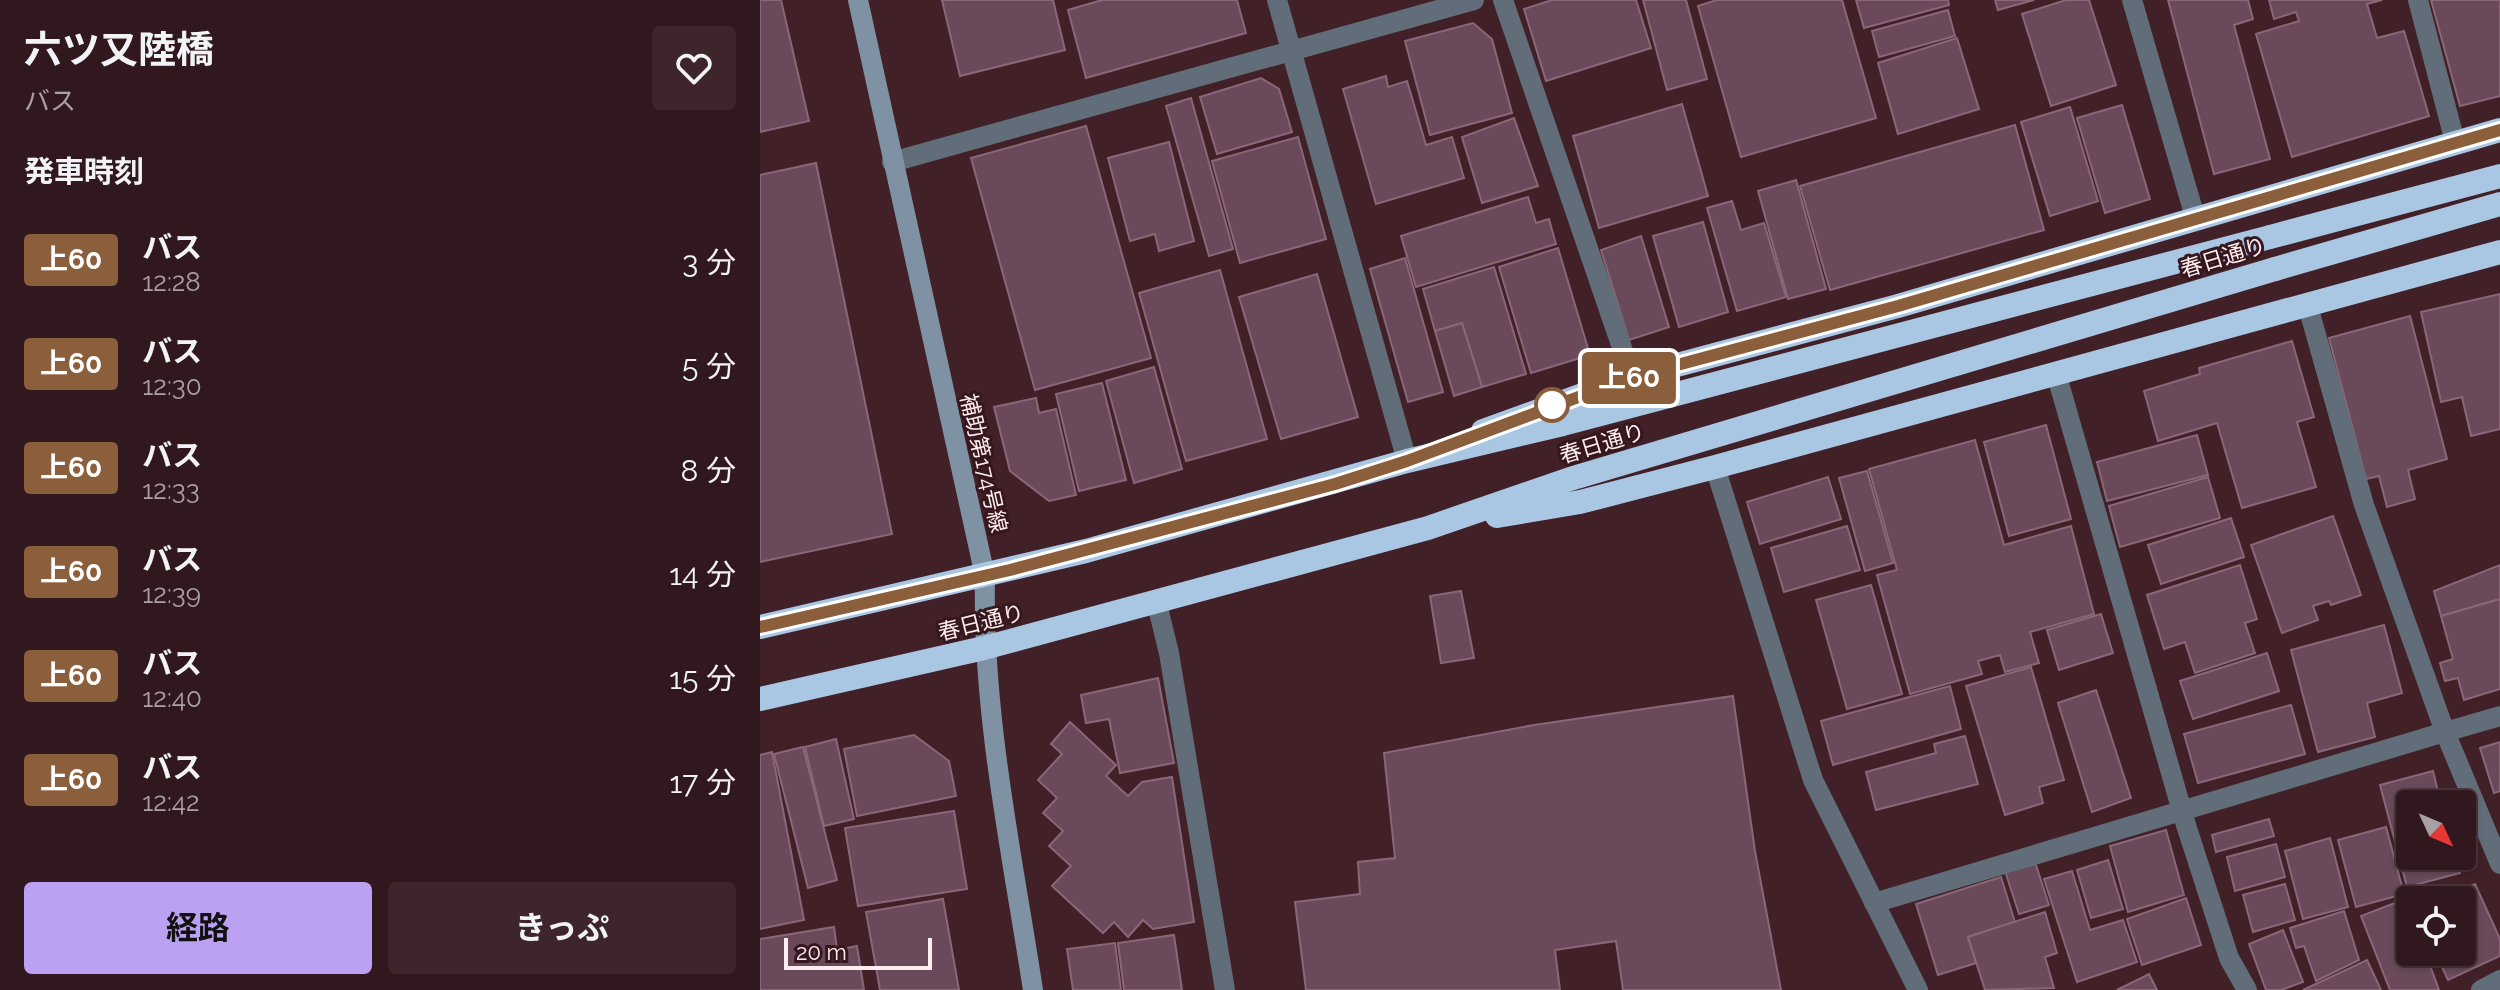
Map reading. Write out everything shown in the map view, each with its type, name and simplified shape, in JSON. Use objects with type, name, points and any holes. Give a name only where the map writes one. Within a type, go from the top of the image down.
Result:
[{"type":"highway","points":[[1407,461],[1632,377],[1898,306],[2500,130]]},
{"type":"highway","name":"春日通り","points":[[760,627],[985,576],[1407,461],[1623,409],[2500,176]]},
{"type":"highway","name":"春日通り","points":[[760,699],[984,648],[1428,528],[1570,479],[2500,204]]},
{"type":"highway","points":[[1428,528],[1580,502],[2500,252]]},
{"type":"street","name":"補助第174号線","points":[[858,0],[985,576],[984,648],[1033,990]]},
{"type":"street","points":[[1277,0],[1407,461]]},
{"type":"street","points":[[892,162],[1474,0]]},
{"type":"street","points":[[1503,0],[1632,377]]},
{"type":"street","points":[[2132,0],[2195,217]]},
{"type":"street","points":[[2418,0],[2455,142]]},
{"type":"street","points":[[2307,303],[2364,505],[2445,732],[2500,864]]},
{"type":"street","points":[[2056,373],[2184,808],[2186,825],[2229,958],[2247,990]]},
{"type":"street","points":[[1715,467],[1813,780],[1918,990]]},
{"type":"street","points":[[1156,600],[1169,653],[1225,990]]},
{"type":"street","points":[[1874,903],[2500,716]]},
{"type":"street","points":[[2481,990],[2500,980]]},
{"type":"building","points":[[760,0],[781,0],[809,121],[760,132]]},
{"type":"building","points":[[942,0],[1053,0],[1065,50],[960,76]]},
{"type":"building","points":[[1102,0],[1237,0],[1246,33],[1086,78],[1068,10]]},
{"type":"building","points":[[1552,0],[1636,0],[1651,48],[1546,81],[1524,9]]},
{"type":"building","points":[[1643,0],[1686,0],[1707,79],[1667,90]]},
{"type":"building","points":[[1717,0],[1842,0],[1876,118],[1741,157],[1698,6]]},
{"type":"building","points":[[1856,0],[1948,0],[1949,5],[1864,28]]},
{"type":"building","points":[[1995,0],[2034,0],[1998,10]]},
{"type":"building","points":[[2066,0],[2089,0],[2116,85],[2051,106],[2022,14]]},
{"type":"building","points":[[2168,0],[2248,0],[2253,19],[2234,25],[2270,159],[2214,174]]},
{"type":"building","points":[[2269,0],[2382,0],[2367,4],[2377,38],[2404,31],[2429,116],[2292,157],[2256,34],[2299,21],[2296,12],[2274,19]]},
{"type":"building","points":[[2431,0],[2500,0],[2500,96],[2460,106]]},
{"type":"building","points":[[1948,10],[1955,36],[1879,57],[1872,31]]},
{"type":"building","points":[[1473,23],[1492,39],[1512,113],[1430,135],[1405,41]]},
{"type":"building","points":[[1957,38],[1979,109],[1898,134],[1878,63]]},
{"type":"building","points":[[1386,76],[1388,87],[1407,81],[1426,145],[1452,137],[1464,178],[1376,204],[1343,89]]},
{"type":"building","points":[[1261,78],[1279,89],[1292,132],[1217,154],[1200,97]]},
{"type":"building","points":[[1191,98],[1233,249],[1209,256],[1166,106]]},
{"type":"building","points":[[1682,104],[1708,196],[1599,228],[1573,136]]},
{"type":"building","points":[[2122,105],[2150,199],[2105,213],[2077,118]]},
{"type":"building","points":[[2070,107],[2098,201],[2050,216],[2021,122]]},
{"type":"building","points":[[1514,118],[1538,186],[1482,203],[1462,137]]},
{"type":"building","points":[[2015,125],[2044,230],[1830,290],[1800,186]]},
{"type":"building","points":[[1086,126],[1151,358],[1035,390],[971,158]]},
{"type":"building","points":[[1298,137],[1326,239],[1240,263],[1212,161]]},
{"type":"building","points":[[1169,142],[1194,241],[1159,251],[1155,234],[1130,241],[1108,158]]},
{"type":"building","points":[[816,163],[892,534],[760,562],[760,175]]},
{"type":"building","points":[[1796,180],[1826,289],[1788,299],[1758,191]]},
{"type":"building","points":[[1528,197],[1536,223],[1549,219],[1556,244],[1416,287],[1401,236]]},
{"type":"building","points":[[1732,201],[1741,230],[1764,223],[1786,297],[1737,311],[1707,208]]},
{"type":"building","points":[[1703,222],[1728,312],[1679,327],[1653,236]]},
{"type":"building","points":[[1641,236],[1669,327],[1629,340],[1601,250]]},
{"type":"building","points":[[1558,248],[1590,355],[1531,373],[1499,267]]},
{"type":"building","points":[[1405,258],[1443,392],[1408,402],[1370,269]]},
{"type":"building","points":[[1494,267],[1526,374],[1482,387],[1462,323],[1435,331],[1423,289]]},
{"type":"building","points":[[1220,270],[1267,439],[1186,461],[1139,293]]},
{"type":"building","points":[[1317,274],[1358,417],[1281,439],[1239,297]]},
{"type":"building","points":[[2500,294],[2500,429],[2471,436],[2462,397],[2441,402],[2421,312]]},
{"type":"building","points":[[2410,316],[2447,459],[2408,470],[2415,499],[2387,507],[2379,476],[2366,479],[2329,338]]},
{"type":"building","points":[[1462,323],[1482,387],[1454,396],[1435,331]]},
{"type":"building","points":[[2292,341],[2314,417],[2297,422],[2316,487],[2242,508],[2217,423],[2158,441],[2144,391],[2200,374],[2199,368]]},
{"type":"building","points":[[1154,367],[1182,469],[1134,483],[1106,381]]},
{"type":"building","points":[[1102,383],[1126,480],[1079,491],[1056,394]]},
{"type":"building","points":[[1036,398],[1039,413],[1056,409],[1076,495],[1049,501],[1010,471],[994,407]]},
{"type":"building","points":[[2046,425],[2071,519],[2009,536],[1984,442]]},
{"type":"building","points":[[2197,435],[2208,475],[2107,501],[2097,462]]},
{"type":"building","points":[[1975,440],[2004,545],[2071,526],[2094,614],[2030,632],[2039,663],[2005,672],[2000,655],[1978,661],[1982,674],[1910,694],[1877,575],[1897,570],[1869,469]]},
{"type":"building","points":[[1867,471],[1893,563],[1865,571],[1839,478]]},
{"type":"building","points":[[1828,477],[1841,519],[1760,544],[1747,502]]},
{"type":"building","points":[[2208,477],[2220,518],[2120,547],[2109,506]]},
{"type":"building","points":[[2333,516],[2361,595],[2331,605],[2329,601],[2313,606],[2318,620],[2282,633],[2251,545]]},
{"type":"building","points":[[2231,518],[2244,557],[2161,584],[2148,545]]},
{"type":"building","points":[[1847,526],[1860,570],[1784,592],[1771,548]]},
{"type":"building","points":[[2240,565],[2257,619],[2245,623],[2255,653],[2195,673],[2185,642],[2164,649],[2147,595]]},
{"type":"building","points":[[2500,565],[2500,599],[2441,616],[2434,591]]},
{"type":"building","points":[[1871,585],[1902,694],[1847,709],[1816,600]]},
{"type":"building","points":[[1461,591],[1474,658],[1441,663],[1430,596]]},
{"type":"building","points":[[2500,599],[2500,689],[2464,700],[2458,678],[2445,681],[2440,663],[2453,659],[2441,616]]},
{"type":"building","points":[[2101,614],[2113,653],[2059,670],[2047,630]]},
{"type":"building","points":[[2384,625],[2402,693],[2367,703],[2375,737],[2318,752],[2291,650]]},
{"type":"building","points":[[2267,653],[2279,691],[2193,719],[2180,681]]},
{"type":"building","points":[[2031,667],[2064,780],[2039,787],[2043,803],[2005,815],[1966,686]]},
{"type":"building","points":[[1158,678],[1174,763],[1120,773],[1109,719],[1086,723],[1081,695]]},
{"type":"building","points":[[1950,686],[1961,729],[1833,765],[1821,721]]},
{"type":"building","points":[[2096,690],[2131,798],[2092,812],[2058,703]]},
{"type":"building","points":[[1733,696],[1755,851],[1781,990],[1623,990],[1616,941],[1555,950],[1560,990],[1306,990],[1295,902],[1360,894],[1358,862],[1395,858],[1384,753],[1534,725]]},
{"type":"building","points":[[2291,705],[2305,754],[2198,783],[2184,734]]},
{"type":"building","points":[[1070,722],[1116,765],[1106,776],[1128,796],[1142,782],[1172,777],[1194,922],[1153,929],[1143,920],[1128,937],[1114,922],[1103,933],[1052,886],[1071,866],[1049,846],[1063,831],[1043,813],[1057,798],[1038,780],[1062,754],[1051,744]]},
{"type":"building","points":[[914,735],[949,761],[956,796],[857,816],[844,749]]},
{"type":"building","points":[[1965,736],[1978,784],[1876,810],[1866,772],[1936,753],[1934,744]]},
{"type":"building","points":[[836,739],[854,819],[824,826],[805,747]]},
{"type":"building","points":[[2500,742],[2500,791],[2494,793],[2480,748]]},
{"type":"building","points":[[803,747],[837,880],[808,888],[774,754]]},
{"type":"building","points":[[772,752],[804,920],[760,929],[760,755]]},
{"type":"building","points":[[2433,771],[2438,790],[2396,790],[2396,845],[2380,785]]},
{"type":"building","points":[[954,811],[967,889],[858,906],[845,828]]},
{"type":"building","points":[[2269,819],[2274,836],[2216,852],[2212,835]]},
{"type":"building","points":[[2386,827],[2402,886],[2396,886],[2396,896],[2356,907],[2338,840]]},
{"type":"building","points":[[2166,830],[2184,895],[2128,912],[2110,846]]},
{"type":"building","points":[[2330,838],[2348,907],[2303,919],[2285,851]]},
{"type":"building","points":[[2276,844],[2285,877],[2235,891],[2227,857]]},
{"type":"building","points":[[2108,860],[2123,909],[2091,918],[2077,870]]},
{"type":"building","points":[[2035,862],[2049,905],[2019,914],[2005,871]]},
{"type":"building","points":[[2402,870],[2459,870],[2460,873],[2411,886],[2407,886]]},
{"type":"building","points":[[2072,871],[2090,930],[2123,920],[2137,962],[2077,982],[2044,879]]},
{"type":"building","points":[[2001,877],[2015,922],[1968,937],[1976,963],[1938,975],[1916,904]]},
{"type":"building","points":[[2285,884],[2295,920],[2253,932],[2243,895]]},
{"type":"building","points":[[2476,886],[2500,939],[2500,956],[2448,980],[2442,966],[2476,966]]},
{"type":"building","points":[[2186,898],[2201,945],[2142,965],[2127,919]]},
{"type":"building","points":[[943,899],[959,990],[880,990],[866,912]]},
{"type":"building","points":[[2396,902],[2396,966],[2430,966],[2439,990],[2390,990],[2361,916]]},
{"type":"building","points":[[2344,911],[2359,960],[2316,981],[2304,946],[2296,948],[2290,928]]},
{"type":"building","points":[[2045,912],[2057,953],[2045,957],[2054,988],[1985,990],[1968,937]]},
{"type":"building","points":[[834,927],[837,950],[857,946],[864,990],[760,990],[760,939]]},
{"type":"building","points":[[2283,930],[2303,982],[2281,990],[2266,990],[2249,944]]},
{"type":"building","points":[[1174,935],[1182,990],[1124,990],[1118,943]]},
{"type":"building","points":[[1115,943],[1121,990],[1073,990],[1067,949]]},
{"type":"building","points":[[2367,960],[2381,990],[2303,990]]},
{"type":"building","points":[[2149,974],[2157,990],[2117,990]]},
{"type":"bus line","name":"上60","points":[[760,627],[1010,570],[1335,484],[1407,461],[1512,419],[1632,377],[1898,306],[2500,130]]}]
